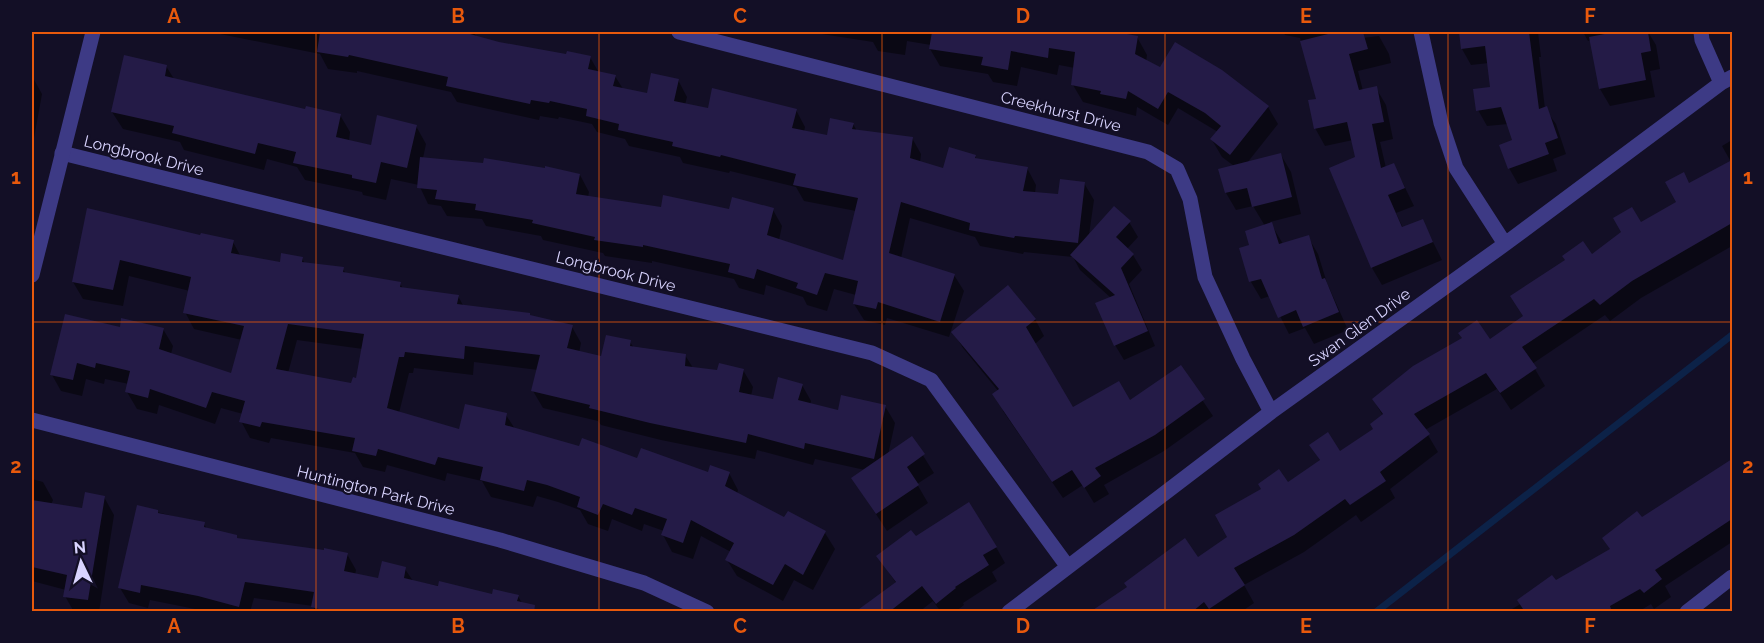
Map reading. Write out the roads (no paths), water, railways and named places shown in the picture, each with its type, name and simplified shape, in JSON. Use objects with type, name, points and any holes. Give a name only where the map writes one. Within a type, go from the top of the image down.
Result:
[{"type":"street","points":[[32,275],[93,32]]},
{"type":"street","name":"Creekhurst Drive","points":[[678,32],[1148,152],[1177,170],[1190,199],[1205,277],[1271,412]]},
{"type":"street","points":[[1420,32],[1440,123],[1456,168],[1505,244]]},
{"type":"street","points":[[1701,32],[1702,40],[1727,80]]},
{"type":"street","name":"Swan Glen Drive","points":[[1009,612],[1271,412],[1505,244],[1727,80]]},
{"type":"street","name":"Longbrook Drive","points":[[62,153],[872,353],[931,380],[1068,567]]},
{"type":"street","name":"Huntington Park Drive","points":[[32,420],[500,540],[644,584],[707,612]]},
{"type":"street","points":[[1687,612],[1732,577]]},
{"type":"waterway","points":[[1376,612],[1732,335]]}]
